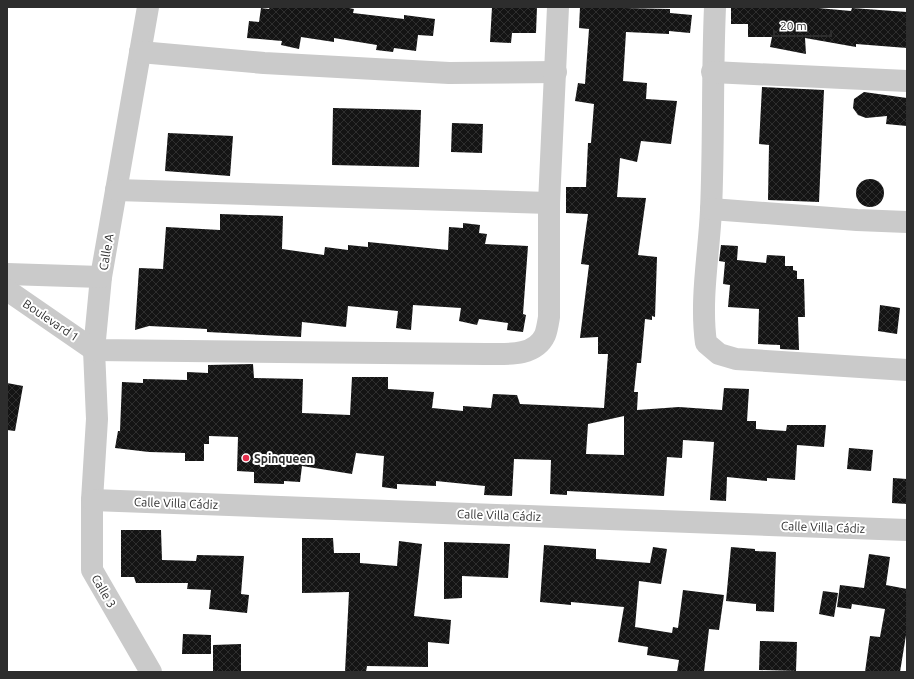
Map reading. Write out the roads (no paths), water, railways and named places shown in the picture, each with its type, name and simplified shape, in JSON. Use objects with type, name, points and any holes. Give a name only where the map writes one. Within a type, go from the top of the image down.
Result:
[{"type":"street","name":"Calle A","points":[[92,500],[97,419],[97,385],[94,350],[101,277],[148,7]]},
{"type":"street","points":[[94,350],[516,354],[527,351],[539,344],[545,334],[549,317],[549,204],[558,7]]},
{"type":"street","points":[[715,7],[712,72],[711,209],[703,320],[706,343],[719,354],[736,359],[907,370]]},
{"type":"street","points":[[140,52],[264,63],[449,72],[556,72]]},
{"type":"street","points":[[712,72],[907,81]]},
{"type":"street","points":[[116,190],[549,204]]},
{"type":"street","points":[[711,209],[857,220],[907,222]]},
{"type":"street","points":[[7,274],[101,277]]},
{"type":"street","name":"Boulevard 1","points":[[7,290],[94,350]]},
{"type":"street","name":"Calle Villa Cádiz","points":[[92,500],[907,530]]},
{"type":"street","name":"Calle 3","points":[[92,500],[92,570],[151,672]]},
{"type":"place","name":"Spinqueen","points":[[246,458]]}]
